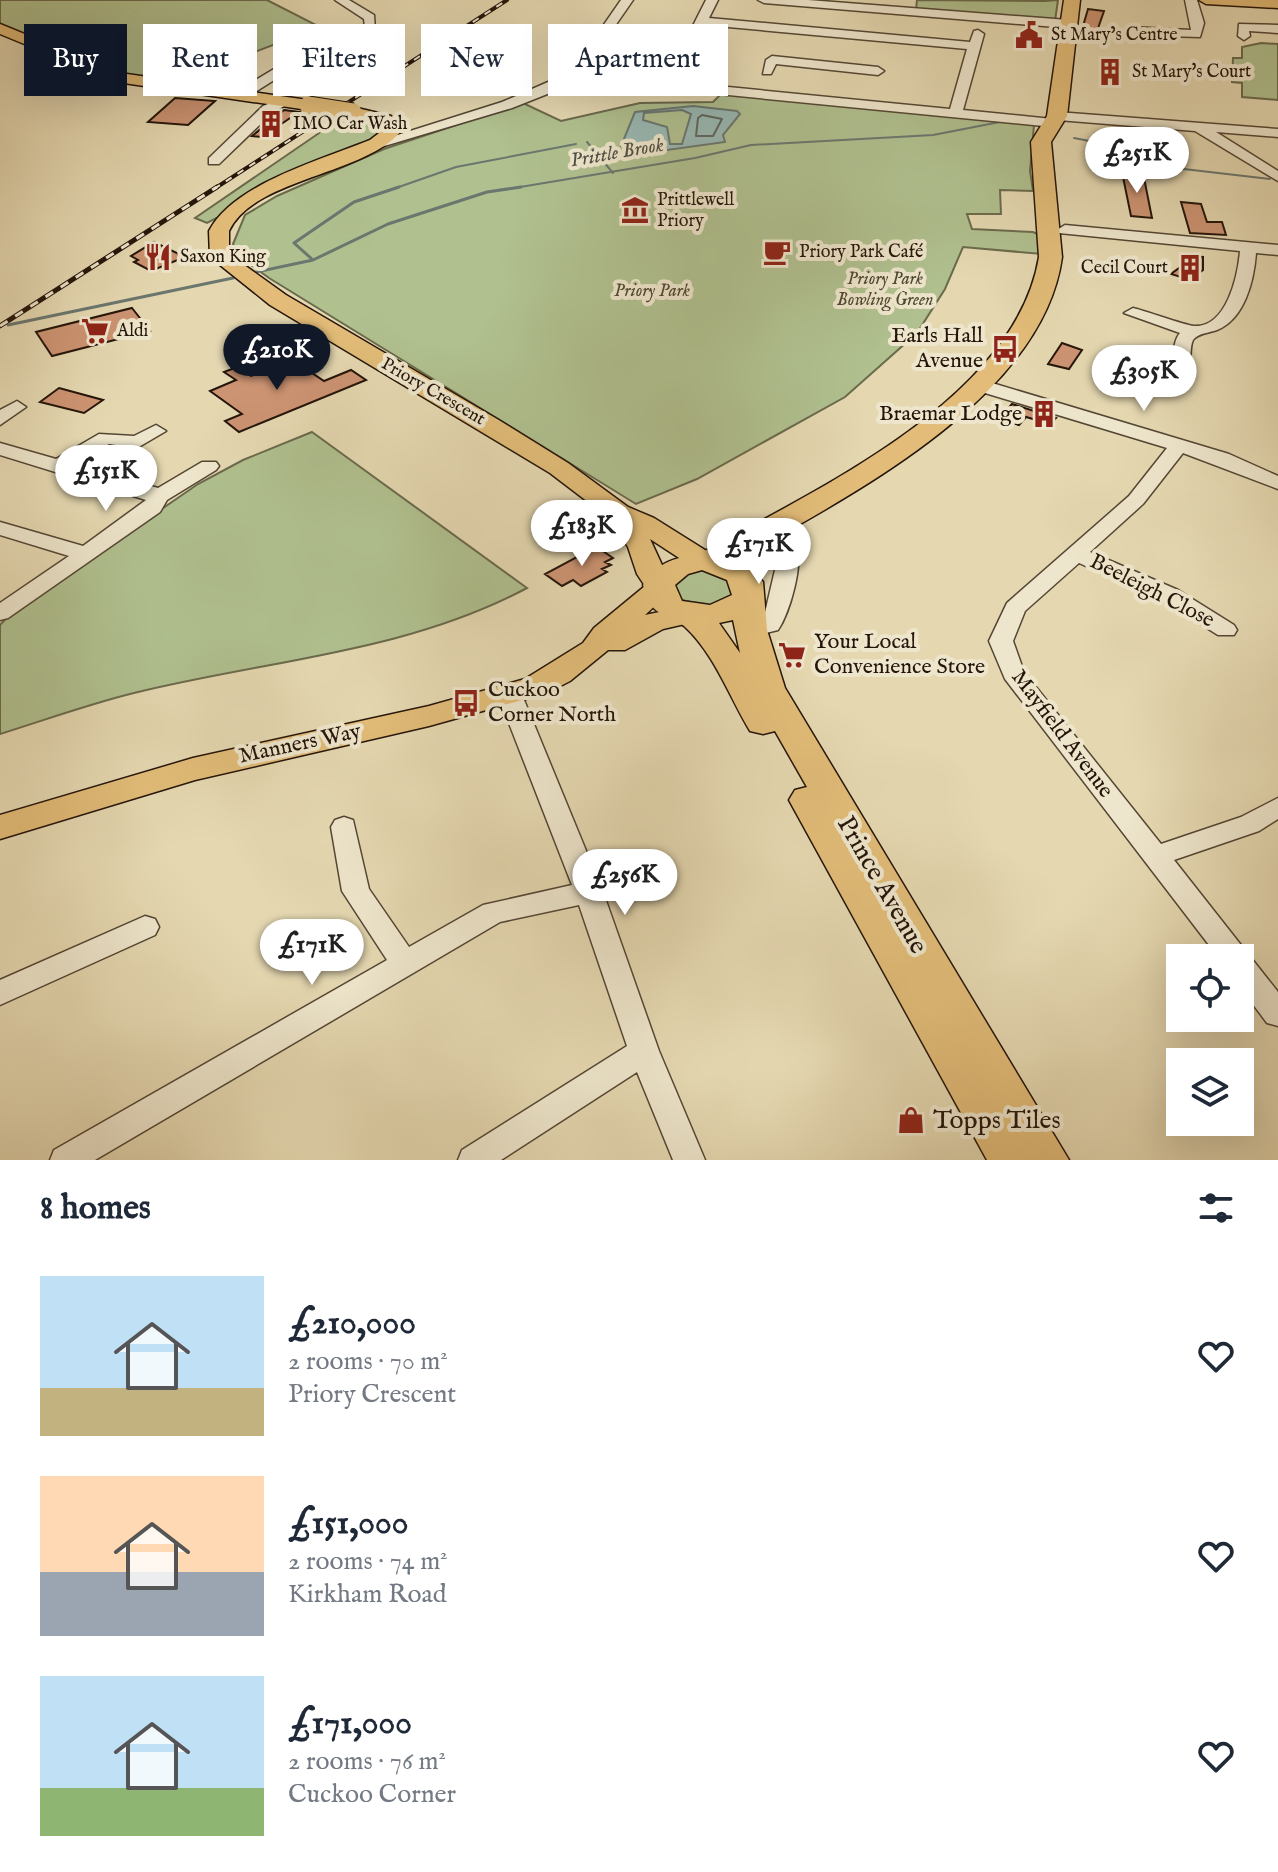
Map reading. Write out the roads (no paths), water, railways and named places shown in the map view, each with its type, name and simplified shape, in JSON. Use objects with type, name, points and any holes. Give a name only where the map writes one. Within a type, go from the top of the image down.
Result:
[{"type":"highway","points":[[690,616],[723,614],[748,604],[792,530],[914,454],[992,389],[1027,344],[1048,309],[1064,260],[1065,230],[1053,175],[1054,121],[1072,0]]},
{"type":"highway","points":[[659,587],[671,571],[708,561],[870,471],[919,436],[974,388],[1014,340],[1042,291],[1053,242],[1040,160],[1046,129],[1054,121]]},
{"type":"highway","points":[[708,561],[733,568],[748,604]]},
{"type":"highway","name":"Prince Avenue","points":[[659,587],[671,604],[709,630],[727,657],[1012,1160]]},
{"type":"highway","name":"Prince Avenue","points":[[748,604],[768,688],[1045,1160]]},
{"type":"main road","points":[[1206,0],[1278,4]]},
{"type":"main road","points":[[0,29],[117,77],[143,80]]},
{"type":"main road","points":[[0,42],[103,83],[268,105],[287,101]]},
{"type":"main road","points":[[257,95],[287,101]]},
{"type":"main road","name":"Priory Crescent","points":[[287,101],[385,120]]},
{"type":"main road","points":[[376,144],[392,131],[393,126],[385,120]]},
{"type":"main road","name":"Priory Crescent","points":[[376,144],[235,210],[218,234],[216,249],[220,257],[278,300],[547,461],[619,513],[645,524],[708,561]]},
{"type":"main road","name":"Priory Crescent","points":[[619,513],[642,547],[659,587]]},
{"type":"main road","name":"Manners Way","points":[[593,650],[604,635],[659,587]]},
{"type":"main road","name":"Manners Way","points":[[0,827],[193,769],[510,695],[559,674],[593,650],[654,622],[690,616]]},
{"type":"street","points":[[257,85],[278,72],[363,35],[371,28],[370,17],[341,0]]},
{"type":"street","points":[[611,24],[627,0]]},
{"type":"street","points":[[702,24],[712,0]]},
{"type":"street","points":[[764,0],[1068,24]]},
{"type":"street","points":[[1130,31],[1196,34],[1198,23],[1191,0]]},
{"type":"street","points":[[955,113],[983,18]]},
{"type":"street","points":[[704,21],[975,46]]},
{"type":"street","points":[[1244,36],[1243,27],[1278,29]]},
{"type":"street","points":[[772,60],[879,71]]},
{"type":"street","points":[[819,100],[829,84],[824,74],[831,66]]},
{"type":"street","name":"Priory Crescent","points":[[376,144],[477,114],[548,88]]},
{"type":"street","name":"Priory Crescent","points":[[728,92],[1054,121],[1278,133]]},
{"type":"street","points":[[214,161],[268,105]]},
{"type":"street","name":"Priory Crescent","points":[[385,120],[477,114]]},
{"type":"street","points":[[1198,127],[1278,177]]},
{"type":"street","points":[[1239,132],[1278,160]]},
{"type":"street","points":[[1065,230],[1278,250]]},
{"type":"street","points":[[1179,371],[1184,357],[1183,341],[1191,332],[1217,323],[1226,314],[1247,275],[1248,246]]},
{"type":"street","points":[[1133,313],[1175,324],[1191,332]]},
{"type":"street","points":[[992,389],[1246,466],[1278,483]]},
{"type":"street","points":[[0,419],[17,407]]},
{"type":"street","points":[[58,466],[105,432],[137,442],[156,431]]},
{"type":"street","name":"Mayfield Avenue","points":[[1178,446],[1159,475],[1136,500],[1015,608],[1001,641],[1013,674],[1224,944]]},
{"type":"street","points":[[0,449],[150,492],[157,497]]},
{"type":"street","points":[[0,613],[153,508],[157,497],[209,466]]},
{"type":"street","points":[[0,528],[85,554]]},
{"type":"street","points":[[748,604],[774,622],[787,569],[780,548]]},
{"type":"street","name":"Beeleigh Close","points":[[1077,554],[1170,595],[1226,630]]},
{"type":"street","points":[[510,695],[589,892],[644,1051],[689,1160]]},
{"type":"street","points":[[1156,856],[1250,824],[1278,807]]},
{"type":"street","points":[[344,827],[356,891],[405,964]]},
{"type":"street","points":[[66,1160],[493,913],[589,892]]},
{"type":"street","points":[[0,993],[145,927]]},
{"type":"street","points":[[1254,983],[1278,1014]]},
{"type":"street","points":[[474,1160],[644,1051]]},
{"type":"water","points":[[693,106],[737,111],[740,114],[723,135],[725,142],[667,150],[621,146],[635,112]],"holes":[[[682,110],[691,114],[682,144],[670,144],[667,127],[643,120],[644,113]]]},
{"type":"waterway","name":"Prittle Brook","points":[[612,172],[751,145],[933,135],[1000,122]]},
{"type":"waterway","name":"Prittle Brook","points":[[1074,138],[1105,144],[1132,163],[1270,179]]},
{"type":"waterway","points":[[587,142],[612,172]]},
{"type":"waterway","points":[[393,189],[456,167],[576,144]]},
{"type":"waterway","name":"Prittle Brook","points":[[513,188],[612,172]]},
{"type":"waterway","points":[[393,189],[399,187]]},
{"type":"waterway","name":"Prittle Brook","points":[[513,188],[521,187]]},
{"type":"waterway","name":"Prittle Brook","points":[[313,260],[388,224],[487,192],[513,188]]},
{"type":"waterway","name":"Prittle Brook","points":[[508,189],[513,188]]},
{"type":"waterway","points":[[313,260],[294,243],[354,202],[393,189]]},
{"type":"waterway","name":"Prittle Brook","points":[[252,273],[313,260]]},
{"type":"waterway","name":"Prittle Brook","points":[[8,325],[233,278]]},
{"type":"railway","points":[[214,189],[507,0]]},
{"type":"railway","points":[[0,326],[217,187]]},
{"type":"place","name":"St Mary’s Centre","points":[[1029,35]]},
{"type":"place","name":"St Mary's Court","points":[[1110,72]]},
{"type":"place","name":"IMO Car Wash","points":[[271,124]]},
{"type":"place","name":"Prittlewell Priory","points":[[635,210]]},
{"type":"place","name":"Priory Park Café","points":[[777,252]]},
{"type":"place","name":"Saxon King","points":[[158,257]]},
{"type":"place","name":"Cecil Court","points":[[1190,268]]},
{"type":"place","name":"Aldi","points":[[95,331]]},
{"type":"place","name":"Earls Hall Avenue","points":[[1005,349]]},
{"type":"place","name":"Braemar Lodge","points":[[1044,414]]},
{"type":"place","name":"Your Local Convenience Store","points":[[792,655]]},
{"type":"place","name":"Cuckoo Corner North","points":[[466,703]]},
{"type":"place","name":"Topps Tiles","points":[[911,1120]]},
{"type":"park label","name":"Priory Park Bowling Green","points":[[885,289]]},
{"type":"park label","name":"Priory Park","points":[[652,291]]}]
